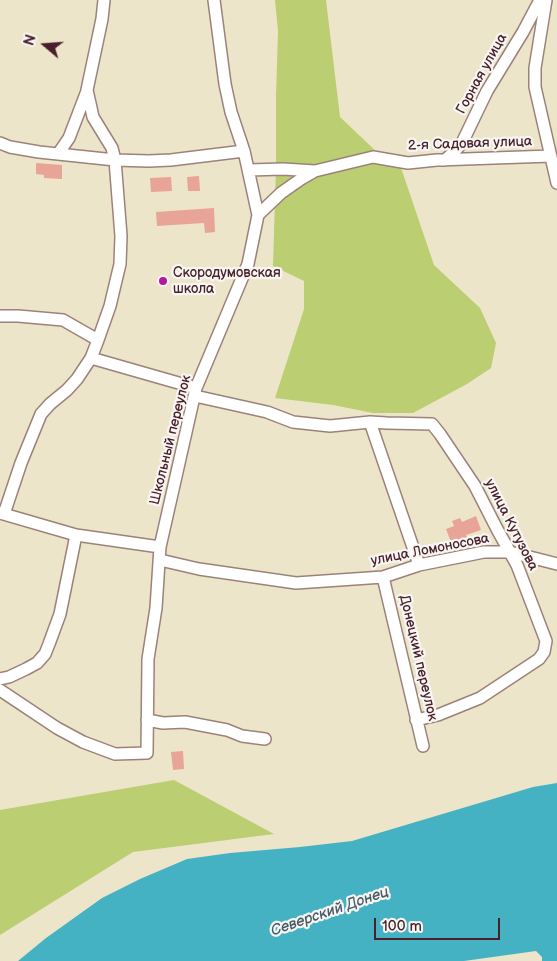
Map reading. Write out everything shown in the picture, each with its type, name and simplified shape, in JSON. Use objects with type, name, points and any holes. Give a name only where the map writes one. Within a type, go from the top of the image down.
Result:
[{"type":"street","points":[[58,154],[69,138],[87,90],[102,19],[104,0]]},
{"type":"street","name":"Школьный переулок","points":[[0,690],[57,728],[83,742],[115,754],[147,753],[148,659],[156,608],[160,547],[195,392],[248,264],[258,215],[249,170],[229,103],[214,0]]},
{"type":"street","name":"Горная улица","points":[[445,160],[462,143],[487,91],[540,0]]},
{"type":"street","points":[[546,0],[534,68],[535,87],[557,183]]},
{"type":"street","points":[[87,90],[92,117],[112,148],[115,160],[121,236],[120,264],[110,306],[90,358],[77,379],[41,414],[2,514],[76,535],[160,547]]},
{"type":"street","points":[[0,143],[10,147],[39,152],[115,160],[171,160],[244,151]]},
{"type":"street","name":"2-я Садовая улица","points":[[258,215],[282,192],[315,171],[373,157],[408,163],[551,156]]},
{"type":"street","points":[[249,170],[283,169],[315,171]]},
{"type":"street","points":[[0,316],[63,320],[98,340]]},
{"type":"street","name":"улица Кутузова","points":[[90,358],[195,392],[267,412],[293,422],[330,426],[370,422],[432,424],[475,486],[517,565],[546,641],[544,652],[539,659],[480,698],[438,715],[416,720]]},
{"type":"street","points":[[370,422],[419,565]]},
{"type":"street","points":[[0,679],[9,677],[37,663],[45,654],[60,614],[76,535]]},
{"type":"street","name":"улица Ломоносова","points":[[160,560],[198,569],[296,583],[383,577],[419,565],[484,552],[510,552],[557,564]]},
{"type":"street","name":"Донецкий переулок","points":[[383,577],[423,746]]},
{"type":"street","points":[[147,720],[163,723],[185,722],[227,730],[242,736],[265,739]]},
{"type":"green space","points":[[275,0],[326,0],[340,117],[380,155],[398,159],[434,265],[480,308],[496,343],[491,368],[467,384],[413,413],[373,413],[333,405],[275,398],[304,309],[304,281],[273,266],[278,31]]},
{"type":"green space","points":[[174,780],[274,834],[133,852],[0,935],[0,810]]},
{"type":"water","name":"Северский Донец","points":[[557,783],[557,961],[542,961],[542,957],[536,951],[464,961],[18,961],[46,938],[102,898],[187,859],[352,841],[533,787]]},
{"type":"building","points":[[36,163],[62,165],[62,179],[44,178],[44,175],[36,174]]},
{"type":"building","points":[[199,176],[200,191],[188,191],[187,177]]},
{"type":"building","points":[[171,177],[172,191],[151,192],[150,178]]},
{"type":"building","points":[[214,208],[215,232],[205,233],[204,223],[157,226],[156,212]]},
{"type":"building","points":[[476,516],[481,530],[451,542],[446,529],[454,526],[452,521],[460,518],[462,522]]},
{"type":"building","points":[[183,751],[184,769],[173,770],[171,752]]},
{"type":"place","name":"Скородумовская школа","points":[[163,281]]}]
